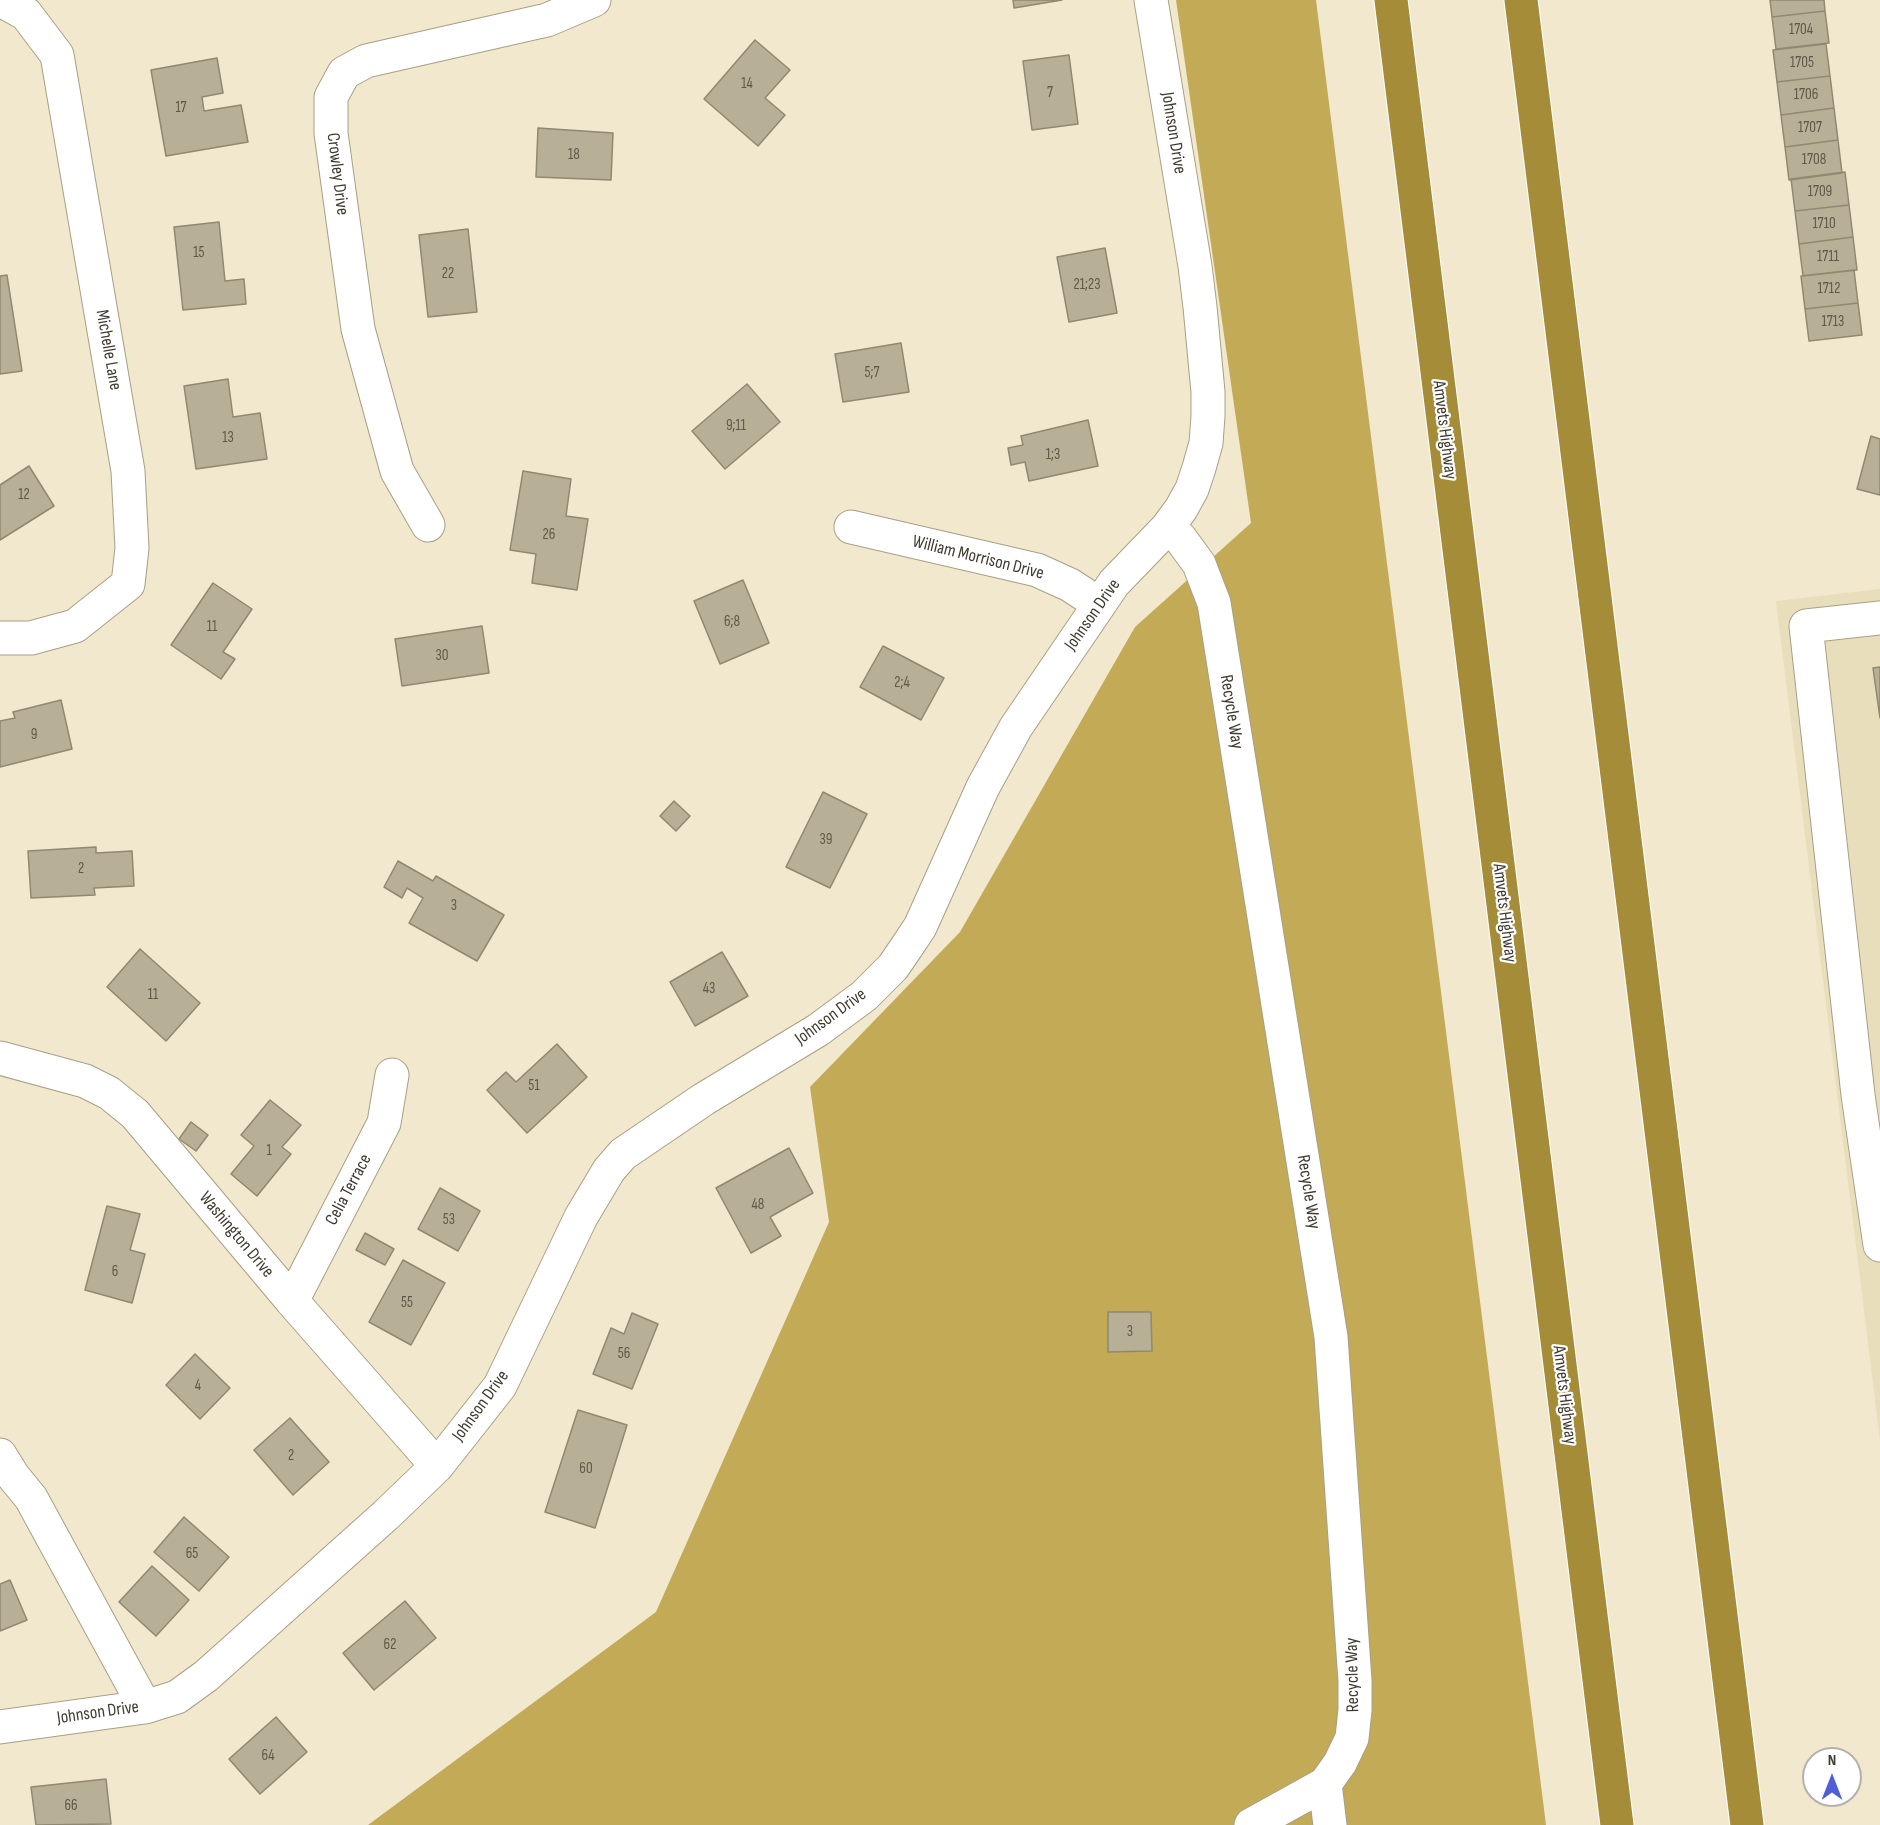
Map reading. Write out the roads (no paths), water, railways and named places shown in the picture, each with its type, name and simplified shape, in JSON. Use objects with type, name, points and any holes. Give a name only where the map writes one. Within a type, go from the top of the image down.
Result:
[{"type":"highway","name":"Amvets Highway","points":[[1391,0],[1617,1825]]},
{"type":"highway","points":[[1521,0],[1747,1825]]},
{"type":"street","name":"Crowley Drive","points":[[428,525],[397,471],[357,329],[331,133],[331,97],[344,73],[366,61],[548,20],[594,0]]},
{"type":"street","name":"Johnson Drive","points":[[0,1727],[146,1707],[177,1697],[206,1676],[437,1466],[500,1386],[582,1217],[609,1170],[623,1154],[704,1099],[818,1030],[864,996],[893,967],[920,927],[999,757],[1016,727],[1099,604],[1131,563],[1167,528],[1181,509],[1200,468],[1206,443],[1208,392],[1195,266],[1151,0]]},
{"type":"street","name":"Michelle Lane","points":[[0,2],[26,14],[57,56],[128,471],[132,548],[128,584],[75,626],[31,638],[0,638]]},
{"type":"street","name":"William Morrison Drive","points":[[851,527],[1037,570],[1071,585],[1099,604]]},
{"type":"street","name":"Recycle Way","points":[[1167,528],[1180,538],[1200,564],[1214,603],[1331,1337],[1343,1498],[1355,1710],[1352,1738],[1340,1763],[1325,1784],[1251,1825]]},
{"type":"street","points":[[1880,618],[1806,626],[1858,1095],[1880,1245]]},
{"type":"street","name":"Washington Drive","points":[[0,1058],[85,1081],[109,1093],[135,1114],[292,1301],[437,1466]]},
{"type":"street","name":"Celia Terrace","points":[[292,1301],[384,1123],[392,1075]]},
{"type":"street","points":[[0,1455],[13,1476],[32,1498],[146,1707]]},
{"type":"street","points":[[1325,1784],[1330,1825]]}]
